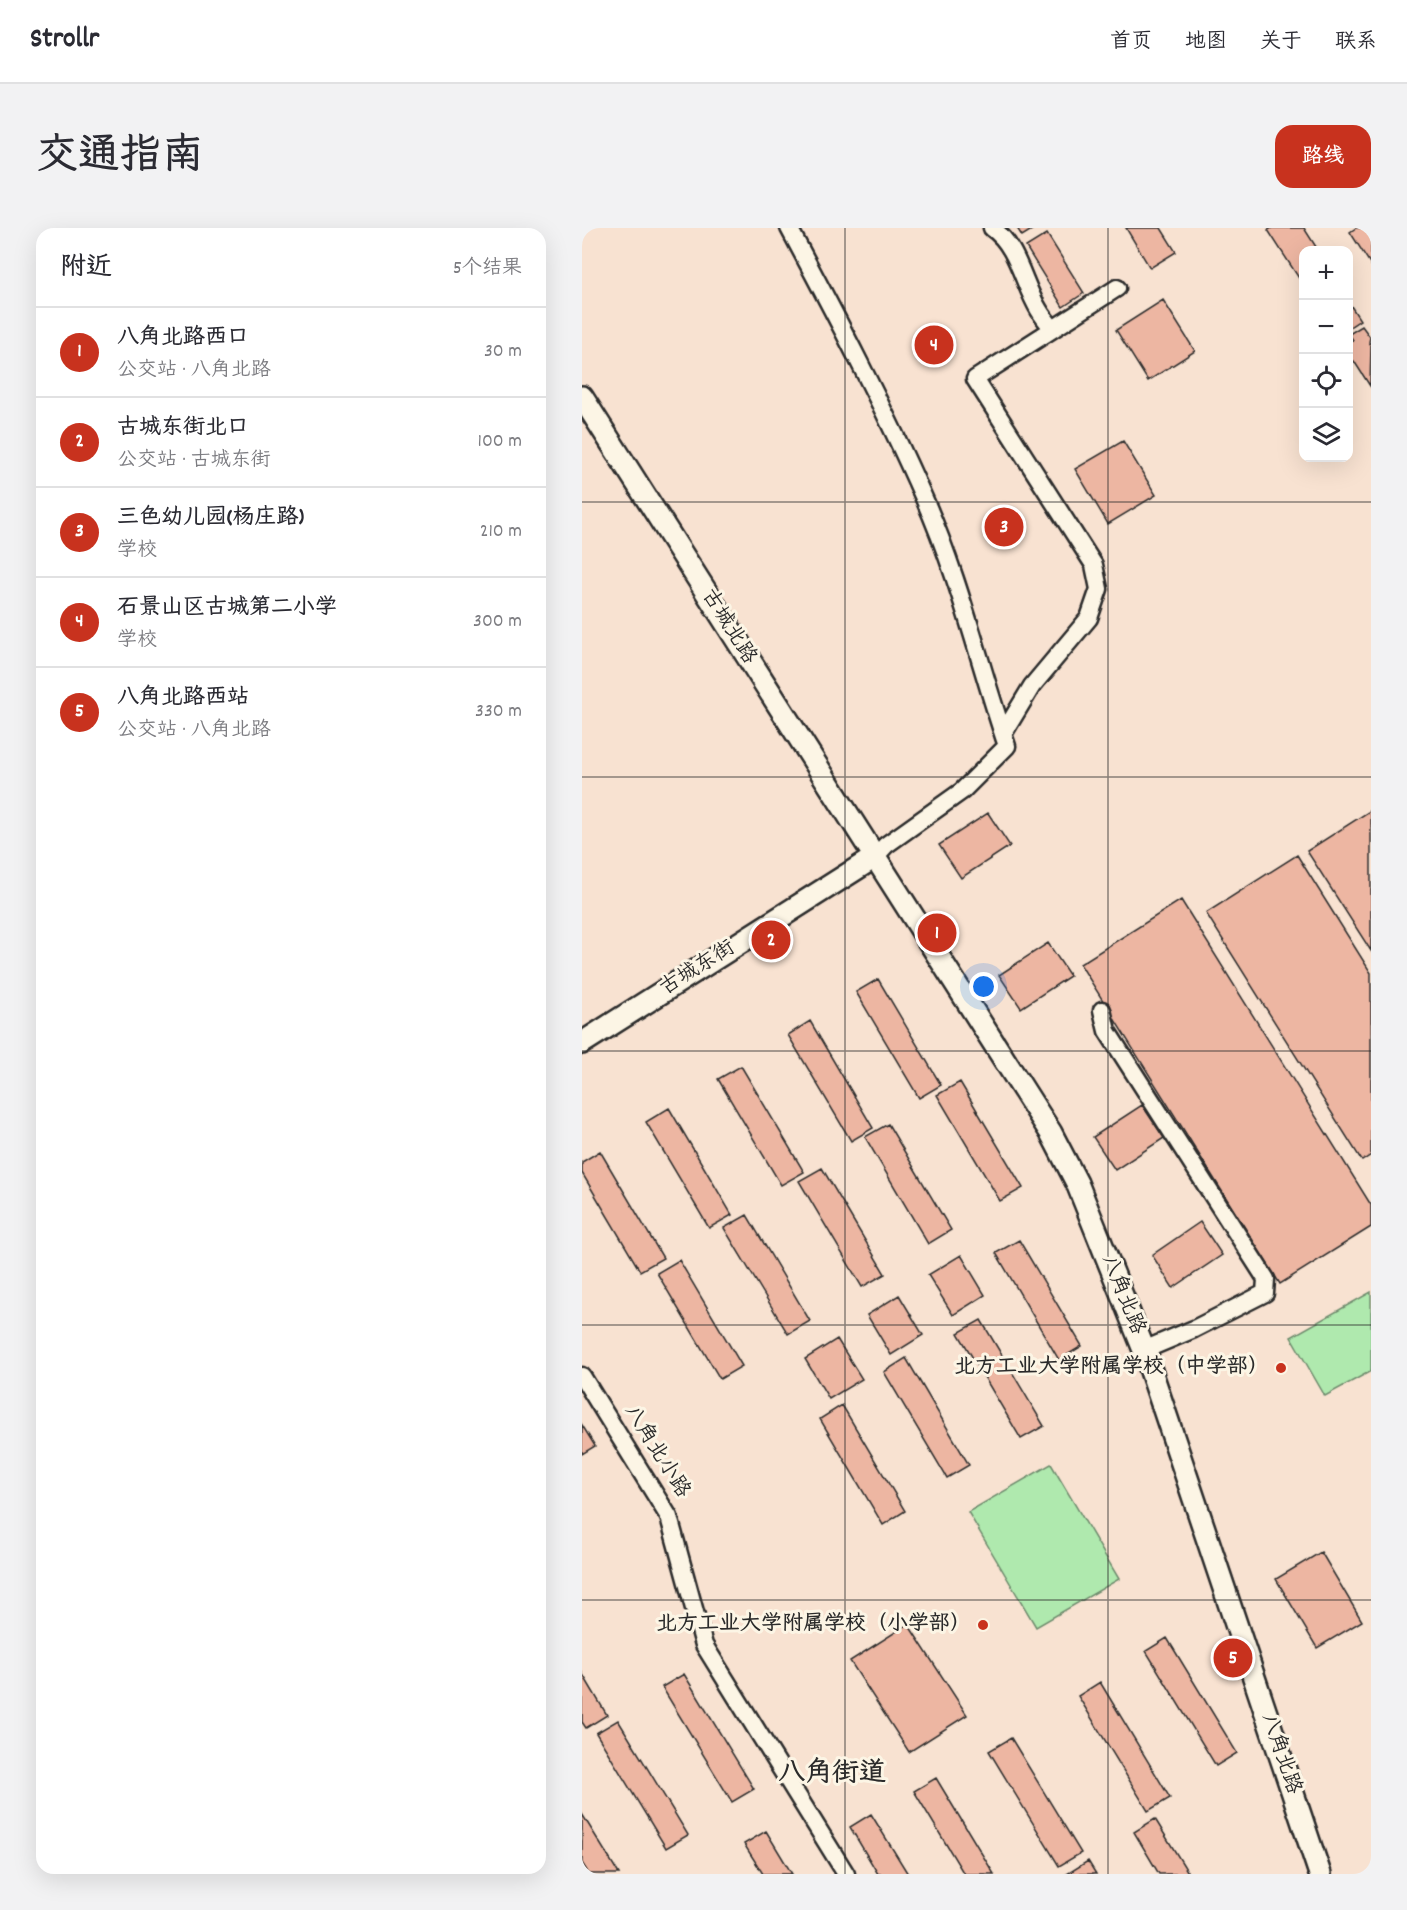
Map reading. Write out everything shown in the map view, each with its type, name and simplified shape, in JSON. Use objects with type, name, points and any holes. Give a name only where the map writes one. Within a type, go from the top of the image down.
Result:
[{"type":"street","points":[[789,228],[843,331],[924,498],[952,573],[1007,746],[962,791],[886,845],[875,857]]},
{"type":"street","points":[[992,228],[1000,234],[1020,268],[1038,309],[1053,329]]},
{"type":"street","points":[[1004,734],[1032,686],[1089,618],[1099,589],[1094,565],[975,379],[1117,288]]},
{"type":"street","name":"古城北路","points":[[582,397],[875,857]]},
{"type":"street","name":"古城东街","points":[[582,1043],[875,857]]},
{"type":"street","name":"八角北路","points":[[875,857],[1045,1123],[1077,1183],[1144,1350],[1320,1874]]},
{"type":"street","points":[[1102,1010],[1107,1031],[1266,1279],[1265,1293],[1194,1329],[1144,1350]]},
{"type":"street","name":"八角北小路","points":[[582,1376],[669,1516],[704,1645],[846,1874]]},
{"type":"green space","points":[[1371,1292],[1371,1371],[1325,1396],[1291,1337]]},
{"type":"green space","points":[[1051,1464],[1119,1579],[1036,1627],[968,1512]]},
{"type":"building","points":[[1017,228],[1035,228],[1022,236]]},
{"type":"building","points":[[1126,228],[1161,228],[1176,252],[1150,268]]},
{"type":"building","points":[[1304,228],[1315,246],[1299,246],[1299,278],[1268,230]]},
{"type":"building","points":[[1356,228],[1371,228],[1371,265],[1350,232]]},
{"type":"building","points":[[1047,234],[1084,293],[1063,307],[1026,247]]},
{"type":"building","points":[[1163,300],[1195,351],[1148,381],[1116,330]]},
{"type":"building","points":[[1353,309],[1360,320],[1353,325]]},
{"type":"building","points":[[1362,326],[1370,337],[1370,386],[1353,361],[1353,332]]},
{"type":"building","points":[[1123,441],[1156,495],[1108,524],[1075,469]]},
{"type":"building","points":[[1371,810],[1371,951],[1307,851]]},
{"type":"building","points":[[988,813],[1010,846],[961,878],[939,845]]},
{"type":"building","points":[[1297,855],[1371,973],[1371,1155],[1362,1161],[1206,913]]},
{"type":"building","points":[[1181,900],[1371,1205],[1371,1227],[1280,1284],[1080,964]]},
{"type":"building","points":[[1048,943],[1070,976],[1021,1008],[999,975]]},
{"type":"building","points":[[878,979],[941,1085],[919,1098],[856,992]]},
{"type":"building","points":[[810,1021],[873,1128],[851,1141],[788,1035]]},
{"type":"building","points":[[741,1066],[804,1172],[781,1185],[718,1079]]},
{"type":"building","points":[[960,1082],[1023,1188],[1000,1201],[937,1095]]},
{"type":"building","points":[[1142,1105],[1164,1138],[1115,1170],[1093,1137]]},
{"type":"building","points":[[669,1108],[732,1215],[709,1228],[646,1122]]},
{"type":"building","points":[[888,1124],[951,1230],[928,1244],[865,1137]]},
{"type":"building","points":[[600,1151],[663,1258],[640,1271],[582,1173],[582,1162]]},
{"type":"building","points":[[822,1168],[885,1274],[862,1287],[799,1181]]},
{"type":"building","points":[[747,1215],[810,1321],[788,1334],[724,1228]]},
{"type":"building","points":[[1200,1222],[1222,1255],[1173,1288],[1152,1255]]},
{"type":"building","points":[[1019,1240],[1082,1346],[1059,1360],[996,1253]]},
{"type":"building","points":[[961,1255],[985,1295],[953,1315],[928,1275]]},
{"type":"building","points":[[679,1260],[742,1366],[720,1379],[657,1273]]},
{"type":"building","points":[[899,1295],[923,1335],[891,1355],[867,1315]]},
{"type":"building","points":[[981,1320],[1044,1426],[1021,1439],[958,1333]]},
{"type":"building","points":[[837,1339],[862,1379],[829,1399],[805,1359]]},
{"type":"building","points":[[906,1358],[969,1465],[947,1478],[884,1372]]},
{"type":"building","points":[[842,1405],[905,1511],[883,1525],[820,1419]]},
{"type":"building","points":[[582,1425],[595,1446],[582,1454]]},
{"type":"building","points":[[1321,1552],[1362,1621],[1317,1648],[1276,1579]]},
{"type":"building","points":[[908,1624],[967,1715],[909,1752],[850,1661]]},
{"type":"building","points":[[1167,1638],[1237,1753],[1216,1766],[1146,1651]]},
{"type":"building","points":[[582,1673],[607,1715],[586,1728],[582,1722]]},
{"type":"building","points":[[684,1674],[754,1789],[732,1802],[662,1687]]},
{"type":"building","points":[[1100,1682],[1170,1798],[1148,1811],[1078,1696]]},
{"type":"building","points":[[618,1720],[688,1835],[666,1848],[596,1733]]},
{"type":"building","points":[[1011,1738],[1081,1853],[1059,1866],[989,1751]]},
{"type":"building","points":[[936,1778],[994,1874],[964,1874],[914,1791]]},
{"type":"building","points":[[582,1814],[619,1874],[589,1874],[582,1863]]},
{"type":"building","points":[[871,1814],[908,1874],[878,1874],[850,1827]]},
{"type":"building","points":[[1155,1819],[1189,1874],[1159,1874],[1134,1832]]},
{"type":"building","points":[[766,1831],[792,1874],[763,1874],[744,1844]]},
{"type":"building","points":[[1088,1861],[1096,1874],[1067,1874]]},
{"type":"place","name":"石景山区古城第二小学","points":[[934,345]]},
{"type":"place","name":"三色幼儿园(杨庄路)","points":[[1004,527]]},
{"type":"place","name":"八角北路西口","points":[[937,933]]},
{"type":"place","name":"古城东街北口","points":[[771,940]]},
{"type":"place","name":"北方工业大学附属学校（中学部）","points":[[1281,1368]]},
{"type":"place","name":"北方工业大学附属学校（小学部）","points":[[983,1625]]},
{"type":"place","name":"八角北路西站","points":[[1233,1658]]},
{"type":"district","name":"八角街道","points":[[832,1774]]}]
